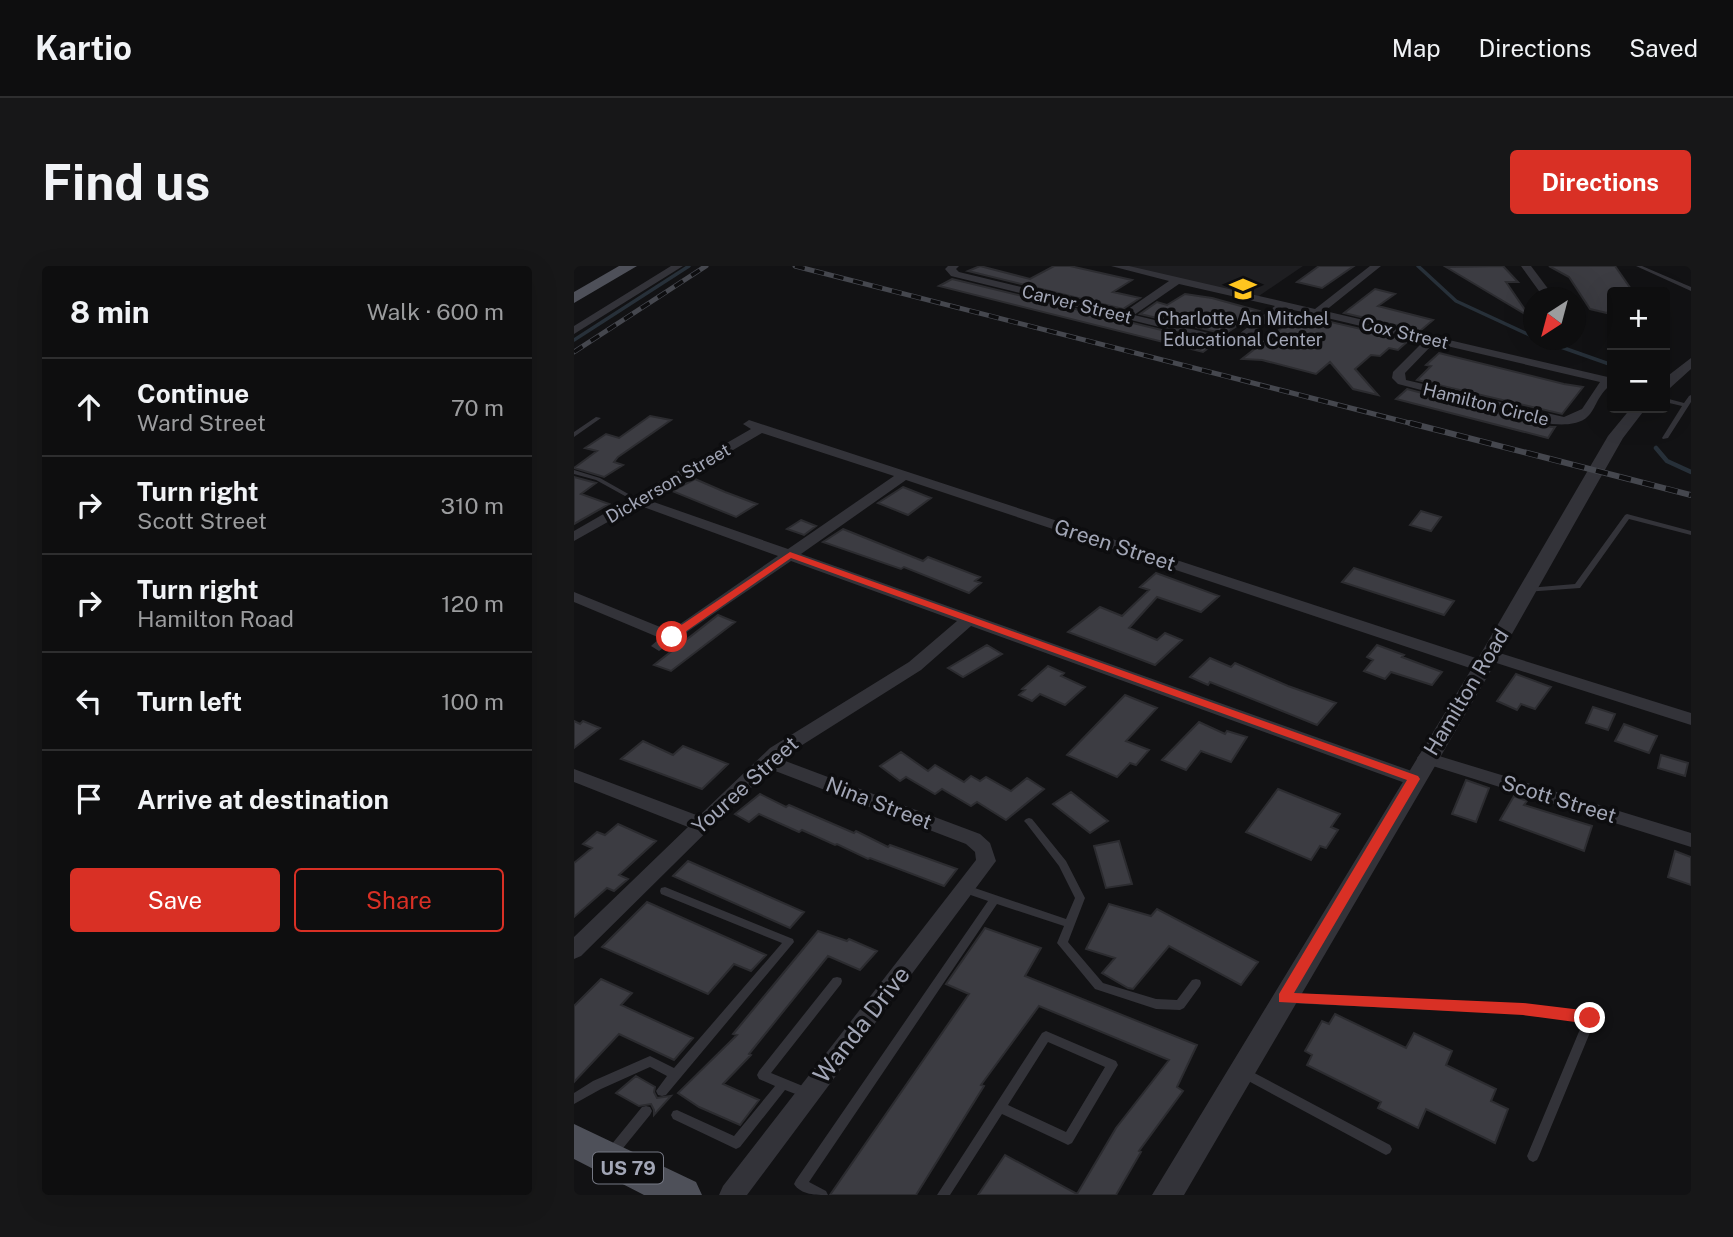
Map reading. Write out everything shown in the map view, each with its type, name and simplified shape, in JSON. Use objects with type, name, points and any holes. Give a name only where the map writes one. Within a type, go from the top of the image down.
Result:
[{"type":"main road","points":[[574,298],[630,266]]},
{"type":"main road","name":"US 79","points":[[574,1141],[683,1195]]},
{"type":"street","points":[[574,331],[678,266]]},
{"type":"street","name":"Carver Street","points":[[954,266],[950,269],[955,274],[1231,340],[1242,337],[1284,304]]},
{"type":"street","name":"Cox Street","points":[[1116,266],[1607,380]]},
{"type":"street","points":[[1318,312],[1376,266]]},
{"type":"street","points":[[1526,266],[1542,287]]},
{"type":"street","points":[[1125,316],[1178,280]]},
{"type":"street","name":"Hamilton Circle","points":[[1432,339],[1399,372],[1398,378],[1402,382],[1552,420],[1571,422],[1582,417],[1607,385]]},
{"type":"street","points":[[1685,374],[1691,362]]},
{"type":"street","name":"Hamilton Road","points":[[1173,1193],[1240,1071],[1486,660],[1620,429],[1634,413]]},
{"type":"street","name":"Green Street","points":[[755,426],[903,476],[1486,660],[1691,719]]},
{"type":"street","name":"Dickerson Street","points":[[574,537],[755,426]]},
{"type":"street","points":[[574,597],[665,641],[903,476]]},
{"type":"street","points":[[636,500],[1414,779]]},
{"type":"street","name":"Youree Street","points":[[574,950],[767,761],[798,736],[915,666],[969,619]]},
{"type":"street","name":"Scott Street","points":[[1426,758],[1691,840]]},
{"type":"street","name":"Nina Street","points":[[767,761],[973,839],[986,853]]},
{"type":"street","points":[[574,775],[700,824]]},
{"type":"street","name":"Wanda Drive","points":[[732,1195],[966,889],[986,861],[986,853]]},
{"type":"lane","points":[[1638,266],[1691,289]]},
{"type":"lane","points":[[1665,438],[1691,397]]},
{"type":"lane","points":[[1670,401],[1686,405]]},
{"type":"lane","points":[[574,435],[598,418]]},
{"type":"lane","points":[[574,471],[598,479],[636,500]]},
{"type":"lane","points":[[1526,590],[1577,586],[1626,516],[1691,533]]},
{"type":"lane","points":[[1029,821],[1063,864],[1080,898],[1062,943],[1100,986],[1157,1004],[1180,1005],[1196,984]]},
{"type":"lane","points":[[966,889],[1069,924]]},
{"type":"lane","points":[[662,1091],[789,942],[665,891]]},
{"type":"lane","points":[[822,1195],[800,1184],[995,899]]},
{"type":"lane","points":[[808,1094],[763,1075],[836,981]]},
{"type":"lane","points":[[1284,998],[1523,1009],[1590,1018],[1533,1156]]},
{"type":"lane","points":[[943,1195],[1000,1107],[1046,1036],[1112,1065],[1068,1139],[1000,1107]]},
{"type":"lane","points":[[574,1099],[597,1085],[650,1061],[677,1074]]},
{"type":"lane","points":[[1240,1071],[1386,1149]]},
{"type":"lane","points":[[677,1115],[736,1143],[783,1084]]},
{"type":"lane","points":[[607,1158],[646,1111]]},
{"type":"shaded area","name":"Charlotte An Mitchel Educational Center","points":[[1116,266],[1303,266],[1256,298]]},
{"type":"building","points":[[980,266],[1030,279],[1054,266],[1070,266],[1132,280],[1113,292],[1140,298],[1123,309],[968,271]]},
{"type":"building","points":[[1319,266],[1354,266],[1322,288],[1297,282]]},
{"type":"building","points":[[1503,266],[1518,282],[1506,282],[1523,307],[1523,313],[1446,267]]},
{"type":"building","points":[[1549,266],[1615,266],[1630,287],[1607,287],[1607,313],[1590,309],[1586,303],[1586,287],[1576,287],[1569,277]]},
{"type":"building","points":[[952,279],[1215,343],[1203,352],[939,286]]},
{"type":"building","points":[[1375,289],[1395,294],[1378,306],[1433,320],[1420,331],[1344,313]]},
{"type":"building","points":[[1185,294],[1212,298],[1259,311],[1225,334],[1140,314],[1157,302],[1167,305]]},
{"type":"building","points":[[1294,318],[1326,326],[1331,322],[1409,340],[1398,350],[1389,348],[1380,356],[1371,355],[1355,369],[1378,395],[1353,389],[1330,362],[1316,374],[1262,360],[1242,359]]},
{"type":"building","points":[[1439,353],[1583,387],[1562,414],[1417,380],[1431,366],[1426,365]]},
{"type":"building","points":[[1407,389],[1555,427],[1548,438],[1396,399]]},
{"type":"building","points":[[650,416],[671,420],[614,462],[623,465],[604,477],[574,468],[597,451],[585,448],[606,434],[619,438]]},
{"type":"building","points":[[574,477],[596,483],[581,494],[609,504],[574,524]]},
{"type":"building","points":[[695,479],[757,504],[736,517],[672,491]]},
{"type":"building","points":[[903,487],[931,498],[908,515],[878,503]]},
{"type":"building","points":[[1421,511],[1441,517],[1431,531],[1410,525]]},
{"type":"building","points":[[801,520],[816,526],[804,535],[787,529]]},
{"type":"building","points":[[843,529],[923,561],[928,557],[980,577],[975,581],[981,583],[969,593],[904,567],[901,569],[823,542]]},
{"type":"building","points":[[1354,568],[1454,601],[1444,615],[1342,582]]},
{"type":"building","points":[[1156,573],[1219,596],[1201,612],[1157,597],[1129,628],[1157,640],[1165,633],[1182,640],[1155,665],[1068,632],[1100,607],[1122,616],[1149,590],[1140,587]]},
{"type":"building","points":[[718,615],[735,622],[671,671],[654,665]]},
{"type":"building","points":[[987,645],[1002,654],[963,677],[948,668]]},
{"type":"building","points":[[1377,645],[1442,672],[1432,685],[1391,672],[1385,679],[1364,671],[1373,660],[1367,657]]},
{"type":"building","points":[[1210,658],[1231,667],[1235,663],[1336,703],[1317,725],[1210,682],[1208,685],[1190,677]]},
{"type":"building","points":[[1048,666],[1064,673],[1061,676],[1085,687],[1065,705],[1040,694],[1032,701],[1019,695],[1025,690],[1022,689]]},
{"type":"building","points":[[1516,674],[1551,687],[1535,709],[1521,704],[1517,710],[1497,701]]},
{"type":"building","points":[[1125,695],[1157,708],[1126,741],[1149,750],[1136,765],[1130,763],[1117,777],[1067,755]]},
{"type":"building","points":[[1593,707],[1615,714],[1608,730],[1586,723]]},
{"type":"building","points":[[574,721],[580,724],[583,721],[600,728],[574,748]]},
{"type":"building","points":[[1199,722],[1225,734],[1227,731],[1247,737],[1231,762],[1201,751],[1186,770],[1162,760]]},
{"type":"building","points":[[1624,724],[1657,736],[1649,753],[1615,741]]},
{"type":"building","points":[[643,741],[673,755],[683,746],[728,764],[702,789],[621,759]]},
{"type":"building","points":[[901,752],[928,771],[935,765],[964,782],[971,776],[980,781],[986,777],[1011,791],[1027,778],[1044,789],[1006,820],[977,802],[971,806],[942,789],[935,794],[906,777],[900,781],[880,766]]},
{"type":"building","points":[[1661,755],[1688,763],[1685,776],[1658,768]]},
{"type":"building","points":[[1466,780],[1489,788],[1476,822],[1452,814]]},
{"type":"building","points":[[1278,789],[1340,814],[1331,827],[1338,830],[1326,848],[1320,846],[1311,860],[1246,832]]},
{"type":"building","points":[[1071,792],[1108,821],[1090,833],[1053,804]]},
{"type":"building","points":[[760,794],[786,807],[789,805],[854,833],[856,831],[888,847],[890,845],[957,869],[944,886],[868,859],[759,814],[749,822],[735,814]]},
{"type":"building","points":[[1514,796],[1527,801],[1524,805],[1592,826],[1584,851],[1500,820]]},
{"type":"building","points":[[618,824],[656,841],[619,875],[628,879],[614,891],[607,888],[574,917],[574,863],[592,848],[583,844],[597,832],[605,835]]},
{"type":"building","points":[[1119,841],[1132,884],[1106,888],[1094,846]]},
{"type":"building","points":[[1675,851],[1691,857],[1691,885],[1668,877]]},
{"type":"building","points":[[688,861],[804,912],[790,928],[673,876]]},
{"type":"building","points":[[647,902],[766,955],[751,971],[734,964],[708,994],[602,947]]},
{"type":"building","points":[[1109,904],[1151,916],[1157,909],[1258,962],[1241,985],[1169,946],[1133,989],[1128,988],[1102,973],[1115,958],[1086,949]]},
{"type":"building","points":[[985,928],[1041,948],[1025,976],[1197,1045],[1177,1087],[1183,1091],[1139,1151],[1141,1152],[1116,1195],[978,1195],[1005,1155],[1077,1194],[1116,1128],[1169,1060],[1039,1006],[981,1085],[984,1086],[916,1195],[830,1195],[969,994],[946,984]]},
{"type":"building","points":[[818,931],[847,941],[849,939],[877,951],[860,970],[828,956],[749,1054],[751,1055],[723,1084],[759,1100],[740,1125],[699,1107],[678,1093],[737,1035],[733,1034]]},
{"type":"building","points":[[601,979],[632,993],[621,1005],[693,1038],[674,1060],[619,1034],[574,1082],[574,1006]]},
{"type":"building","points":[[1335,1014],[1406,1048],[1414,1033],[1452,1051],[1446,1065],[1496,1089],[1491,1101],[1508,1109],[1495,1143],[1426,1109],[1418,1128],[1378,1108],[1381,1102],[1307,1065],[1312,1055],[1305,1051],[1322,1021],[1329,1024]]},
{"type":"building","points":[[636,1076],[655,1087],[657,1098],[671,1096],[654,1115],[651,1104],[639,1106],[616,1093]]},
{"type":"waterway","points":[[574,340],[689,266]]},
{"type":"waterway","points":[[1418,266],[1456,301],[1523,332]]},
{"type":"waterway","points":[[1569,350],[1607,363]]},
{"type":"waterway","points":[[1656,448],[1667,461],[1691,472]]},
{"type":"railway","points":[[574,352],[706,266]]},
{"type":"railway","points":[[795,266],[1417,425]]},
{"type":"railway","points":[[1410,423],[1691,495]]},
{"type":"place","name":"Charlotte An Mitchel Educational Center","points":[[1243,289]]},
{"type":"route","points":[[672,637],[790,555],[1414,779],[1284,998],[1523,1009],[1590,1018]]}]
